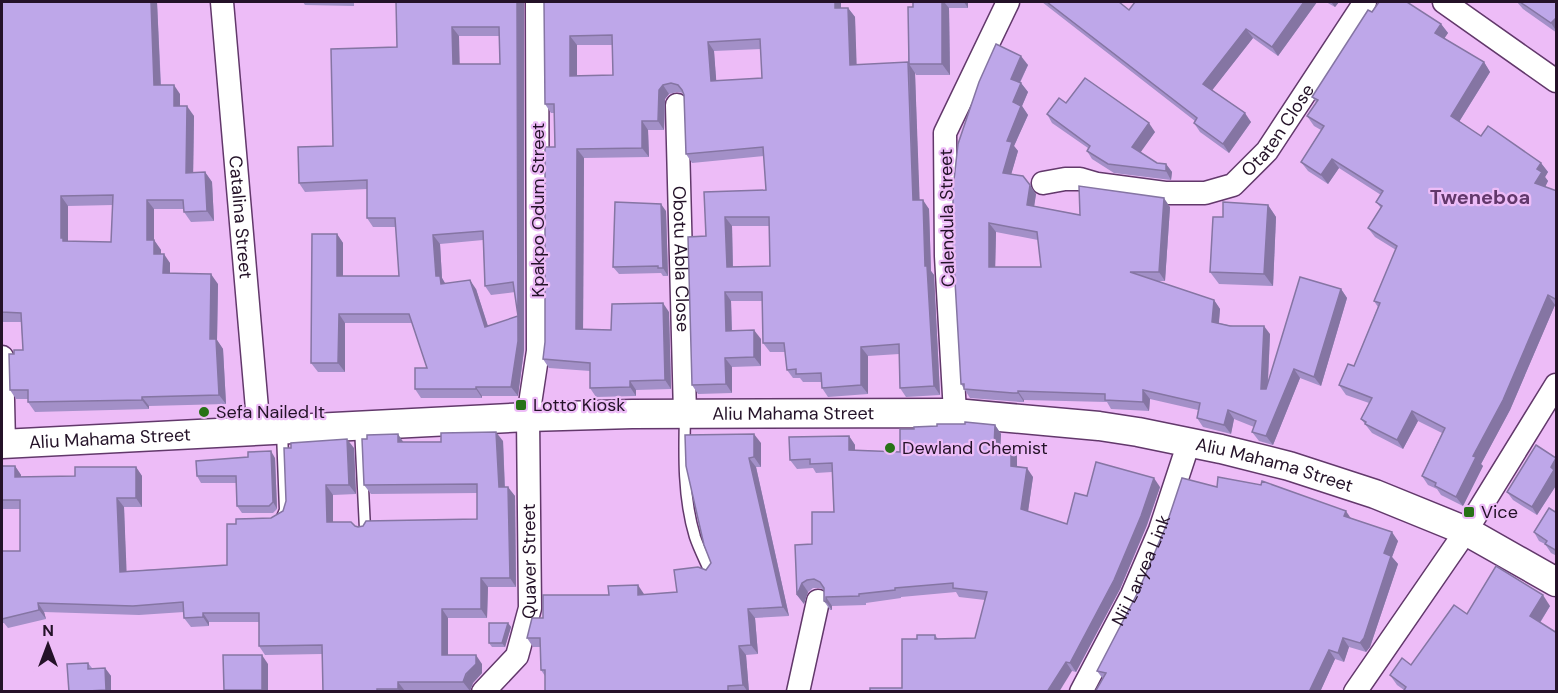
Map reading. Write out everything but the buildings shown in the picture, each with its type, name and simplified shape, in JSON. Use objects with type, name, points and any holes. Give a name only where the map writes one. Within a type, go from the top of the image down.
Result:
[{"type":"street","name":"Catalina Street","points":[[222,2],[270,431]]},
{"type":"street","name":"Kpakpo Odum Street","points":[[528,417],[538,351],[537,2]]},
{"type":"street","name":"Calendula Street","points":[[955,413],[946,256],[945,133],[1008,2]]},
{"type":"street","name":"Otaten Close","points":[[1043,183],[1080,179],[1097,184],[1165,193],[1205,193],[1233,185],[1267,151],[1365,2]]},
{"type":"street","points":[[1443,2],[1557,81]]},
{"type":"street","name":"Obotu Abla Close","points":[[677,105],[685,414]]},
{"type":"street","points":[[2,357],[3,444]]},
{"type":"street","points":[[1355,692],[1466,531],[1557,385]]},
{"type":"street","name":"Aliu Mahama Street","points":[[3,444],[528,417],[955,413],[1099,426],[1189,442],[1300,470],[1375,494],[1466,531],[1557,582]]},
{"type":"street","name":"Quaver Street","points":[[483,692],[517,656],[530,608],[528,417]]},
{"type":"street","name":"Nii Laryea Link","points":[[1081,692],[1132,595],[1160,530],[1189,442]]},
{"type":"street","points":[[798,692],[818,601]]},
{"type":"lane","points":[[685,414],[685,471],[689,507],[695,536],[710,572]]},
{"type":"lane","points":[[360,426],[365,529]]},
{"type":"lane","points":[[270,431],[285,510],[282,517],[276,520]]},
{"type":"place","name":"Lotto Kiosk","points":[[521,405]]},
{"type":"place","name":"Sefa Nailed It","points":[[204,412]]},
{"type":"place","name":"Dewland Chemist","points":[[890,448]]},
{"type":"place","name":"Vice","points":[[1469,512]]},
{"type":"district","name":"Tweneboa","points":[[1480,197]]}]
